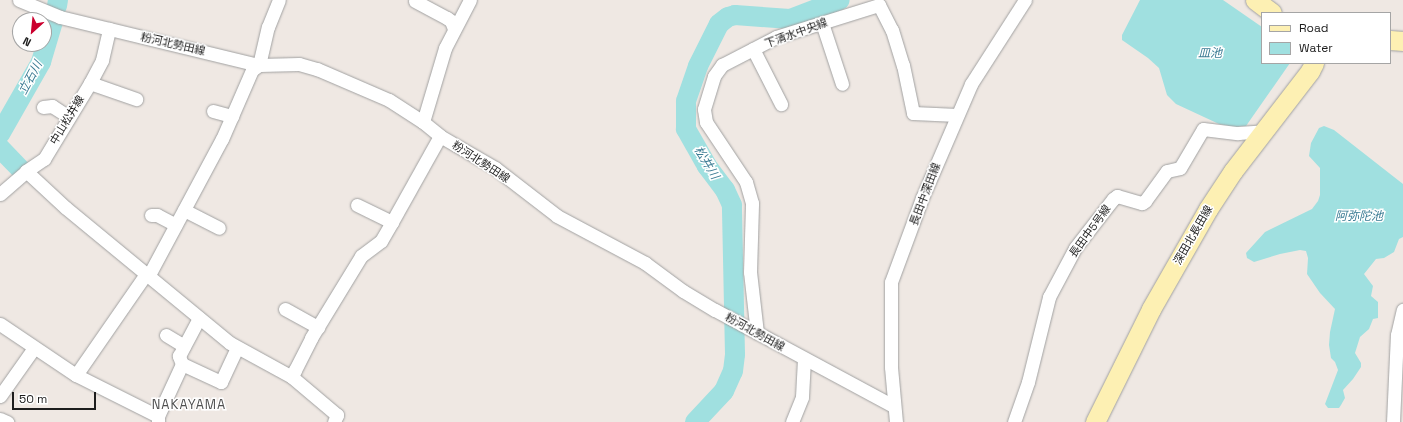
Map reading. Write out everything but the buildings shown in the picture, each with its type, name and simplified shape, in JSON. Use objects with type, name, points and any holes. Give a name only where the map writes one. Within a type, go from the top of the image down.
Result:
[{"type":"street","name":"粉河北勢田線","points":[[19,0],[60,17],[259,65],[299,64],[317,69],[389,100],[423,122],[440,136],[495,168],[557,216],[645,263],[683,291],[715,310],[893,406]]},
{"type":"street","points":[[76,375],[146,274],[150,273],[176,225],[222,139],[252,70],[259,65],[268,27],[279,0]]},
{"type":"street","points":[[423,122],[431,98],[438,65],[454,29],[470,0]]},
{"type":"street","name":"長田中深田線","points":[[893,406],[890,367],[891,282],[922,198],[971,84],[1025,0]]},
{"type":"street","points":[[1255,0],[1271,12]]},
{"type":"street","points":[[415,1],[447,18],[451,21],[454,29]]},
{"type":"street","name":"下清水中央線","points":[[753,331],[750,272],[752,202],[746,182],[706,122],[704,108],[714,76],[722,65],[776,37],[879,5],[892,30],[903,65],[912,113],[957,115]]},
{"type":"street","points":[[822,23],[842,84]]},
{"type":"street","name":"中山松井線","points":[[0,194],[26,171],[44,159],[90,83],[102,60],[109,29]]},
{"type":"street","points":[[1391,40],[1403,41]]},
{"type":"street","points":[[753,49],[781,104]]},
{"type":"street","name":"深田北長田線","points":[[1095,422],[1151,309],[1208,209],[1233,171],[1310,71],[1314,64]]},
{"type":"street","points":[[90,83],[136,99]]},
{"type":"street","points":[[43,107],[52,106],[69,118]]},
{"type":"street","points":[[213,111],[232,116]]},
{"type":"street","name":"長田中5号線","points":[[1014,422],[1028,382],[1049,297],[1075,248],[1113,199],[1117,196],[1142,202],[1145,201],[1167,171],[1180,168],[1203,129],[1238,132],[1265,130]]},
{"type":"street","points":[[292,377],[318,327],[361,256],[381,240],[440,136]]},
{"type":"street","points":[[26,171],[66,208],[199,318],[237,347],[292,377],[337,414],[334,422]]},
{"type":"street","points":[[357,205],[392,222]]},
{"type":"street","points":[[184,210],[219,228]]},
{"type":"street","points":[[151,215],[157,215],[176,225]]},
{"type":"street","points":[[285,308],[318,327]]},
{"type":"street","points":[[1393,422],[1397,336],[1403,310]]},
{"type":"street","points":[[0,324],[76,375],[158,419],[182,364],[180,356],[184,346],[199,318]]},
{"type":"street","points":[[166,335],[184,346]]},
{"type":"street","points":[[182,364],[221,382],[237,347]]},
{"type":"street","points":[[0,396],[34,348]]},
{"type":"street","points":[[792,422],[802,397],[804,359]]},
{"type":"street","points":[[893,406],[896,422]]},
{"type":"street","points":[[0,419],[7,422]]},
{"type":"water","name":"皿池","points":[[1140,0],[1223,0],[1261,26],[1261,64],[1289,64],[1246,126],[1234,127],[1219,124],[1176,104],[1167,95],[1159,68],[1148,58],[1122,40],[1122,35]]},
{"type":"water","name":"阿弥陀池","points":[[1324,126],[1334,130],[1403,184],[1403,237],[1399,239],[1394,252],[1384,258],[1376,259],[1364,274],[1373,286],[1371,296],[1378,302],[1378,318],[1373,319],[1369,329],[1360,337],[1355,353],[1361,363],[1361,367],[1343,390],[1345,398],[1339,408],[1328,408],[1325,404],[1338,370],[1335,362],[1331,358],[1329,345],[1335,309],[1320,293],[1307,274],[1308,258],[1306,251],[1300,250],[1280,254],[1254,262],[1247,258],[1246,253],[1265,232],[1312,209],[1318,201],[1320,195],[1320,168],[1309,156],[1311,143],[1319,128]]},
{"type":"waterway","name":"立石川","points":[[57,6],[58,0]]},
{"type":"waterway","name":"松井川","points":[[695,422],[724,391],[733,371],[735,354],[732,205],[725,190],[707,166],[686,129],[686,101],[698,66],[719,24],[728,17],[735,15],[790,19],[840,0]]},
{"type":"waterway","name":"立石川","points":[[0,134],[41,62],[54,18]]},
{"type":"waterway","name":"立石川","points":[[0,148],[20,169]]},
{"type":"district","name":"NAKAYAMA","points":[[189,405]]}]
